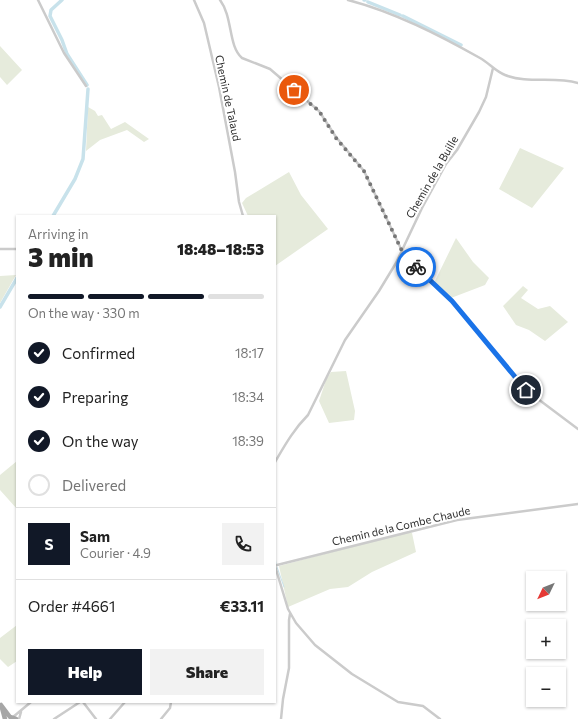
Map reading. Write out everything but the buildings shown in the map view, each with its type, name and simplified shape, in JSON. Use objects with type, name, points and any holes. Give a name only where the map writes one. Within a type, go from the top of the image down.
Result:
[{"type":"main road","points":[[0,704],[11,718]]},
{"type":"street","points":[[38,0],[64,53],[86,86]]},
{"type":"street","name":"Chemin de Talaud","points":[[194,0],[204,23],[218,82],[235,172],[238,202],[243,215]]},
{"type":"street","points":[[220,0],[225,7],[234,46],[239,55],[242,58],[270,69],[319,111],[336,138],[364,171],[402,251],[408,260],[452,301],[526,390],[578,428]]},
{"type":"street","points":[[348,0],[390,14],[420,28],[481,59],[506,75],[522,78],[567,80],[578,83]]},
{"type":"street","name":"Chemin de la Buille","points":[[276,460],[291,435],[308,415],[345,340],[379,291],[402,251],[422,208],[446,164],[457,150],[482,105],[488,90],[493,68]]},
{"type":"street","points":[[0,249],[16,249]]},
{"type":"street","name":"Chemin de la Combe Chaude","points":[[276,565],[457,520],[578,504]]},
{"type":"street","points":[[276,565],[290,614],[315,645],[347,671],[398,702],[423,706],[440,719]]},
{"type":"street","points":[[281,719],[289,668],[288,620],[290,614]]},
{"type":"street","points":[[11,718],[21,712],[30,703]]},
{"type":"street","points":[[54,719],[78,703]]},
{"type":"street","points":[[84,703],[96,719]]},
{"type":"street","points":[[110,719],[124,703]]},
{"type":"street","points":[[162,719],[170,708],[171,703]]},
{"type":"street","points":[[11,718],[21,712]]},
{"type":"shaded area","points":[[0,46],[22,70],[7,85],[0,77]]},
{"type":"shaded area","points":[[88,107],[95,111],[98,116],[102,115],[111,129],[125,122],[149,139],[144,142],[127,130],[100,140],[86,151]]},
{"type":"shaded area","points":[[520,148],[564,168],[532,208],[499,189]]},
{"type":"shaded area","points":[[289,172],[301,195],[328,229],[276,265],[276,215],[248,215],[242,203],[246,198]]},
{"type":"shaded area","points":[[456,238],[473,262],[489,278],[485,285],[451,298],[434,283]]},
{"type":"shaded area","points":[[16,275],[0,303],[0,276]]},
{"type":"shaded area","points":[[523,286],[528,290],[521,298],[538,309],[550,306],[568,322],[545,341],[529,330],[516,325],[503,306]]},
{"type":"shaded area","points":[[346,371],[355,411],[354,420],[329,423],[319,401],[326,380],[331,372]]},
{"type":"shaded area","points":[[16,462],[16,508],[0,490],[0,475]]},
{"type":"shaded area","points":[[408,532],[412,533],[416,552],[372,572],[348,587],[330,589],[288,607],[279,566]]},
{"type":"shaded area","points":[[16,626],[16,662],[8,667],[0,659],[0,638]]},
{"type":"waterway","points":[[62,0],[51,10],[50,16],[67,54],[87,85]]},
{"type":"waterway","points":[[368,2],[400,15]]},
{"type":"waterway","points":[[403,16],[461,45]]},
{"type":"waterway","points":[[54,215],[75,179],[83,159],[88,89]]},
{"type":"waterway","points":[[0,307],[16,280]]},
{"type":"waterway","points":[[277,567],[284,587]]},
{"type":"way so far","points":[[294,90],[316,107],[336,138],[364,171],[402,251],[408,260],[416,267]]},
{"type":"route","points":[[416,267],[452,301],[526,390]]}]
